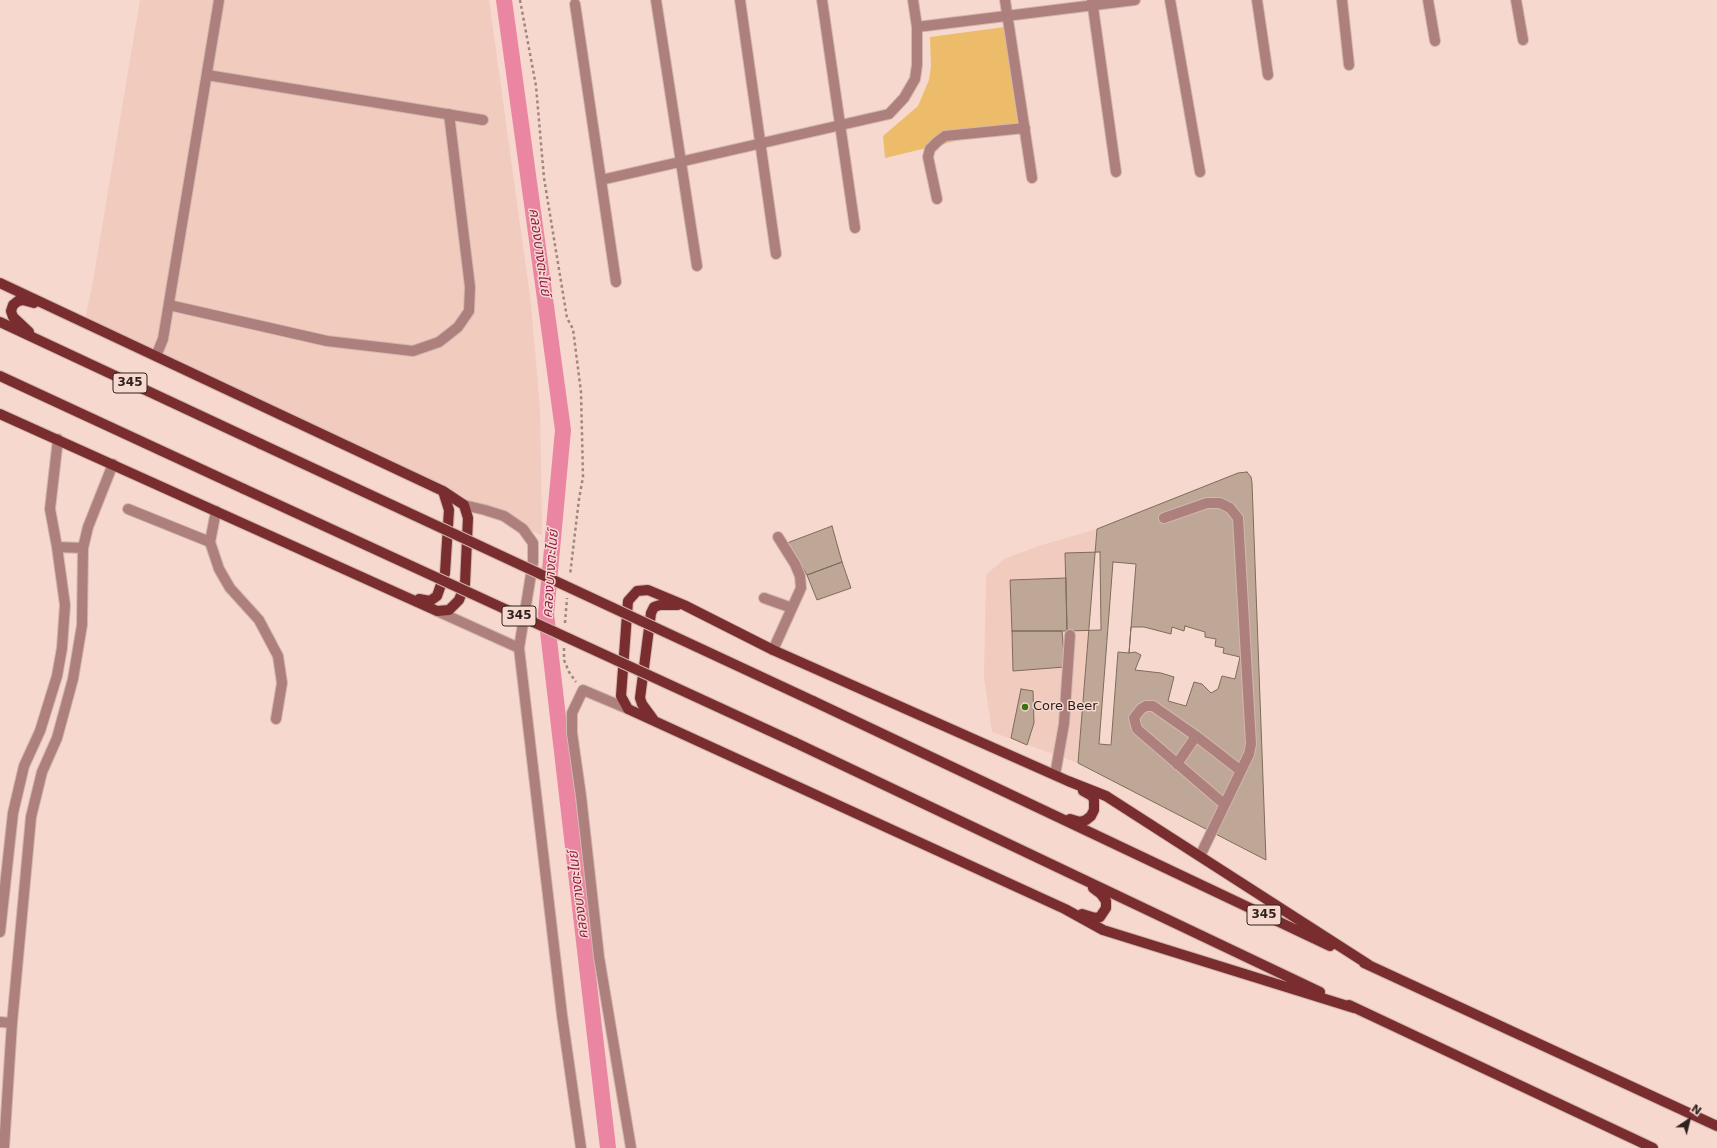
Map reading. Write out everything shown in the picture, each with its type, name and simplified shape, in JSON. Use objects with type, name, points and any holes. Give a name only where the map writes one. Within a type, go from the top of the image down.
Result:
[{"type":"main road","points":[[0,283],[443,491],[464,505],[468,518],[465,584],[459,600],[449,610],[437,610],[0,414]]},
{"type":"main road","points":[[37,340],[13,317],[11,312],[13,305],[18,301],[23,300],[53,308]]},
{"type":"main road","name":"345","points":[[0,322],[813,701],[1368,965],[1717,1126]]},
{"type":"main road","name":"345","points":[[0,376],[794,742],[1653,1148]]},
{"type":"main road","points":[[408,598],[430,601],[437,596],[445,573],[449,510],[443,491]]},
{"type":"main road","points":[[1354,1008],[1103,930],[1064,909],[628,709],[621,696],[628,601],[637,592],[648,590],[684,605],[773,650],[1068,781],[1106,796],[1368,965]]},
{"type":"main road","points":[[654,721],[642,704],[640,698],[651,613],[654,607],[660,605],[684,605]]},
{"type":"main road","points":[[1056,816],[1080,822],[1091,816],[1094,810],[1094,800],[1092,796],[1068,781]]},
{"type":"main road","points":[[1064,909],[1095,918],[1100,916],[1106,908],[1106,901],[1101,894],[1078,877]]},
{"type":"street","points":[[156,356],[163,339],[219,0]]},
{"type":"street","points":[[656,0],[697,266]]},
{"type":"street","points":[[740,0],[776,254]]},
{"type":"street","points":[[822,0],[856,228]]},
{"type":"street","points":[[600,180],[888,114],[904,98],[915,79],[918,66],[917,27],[912,0]]},
{"type":"street","points":[[1005,0],[1032,178]]},
{"type":"street","points":[[917,27],[1008,16],[1092,2],[1135,0]]},
{"type":"street","points":[[1170,0],[1200,172]]},
{"type":"street","points":[[1257,0],[1268,75]]},
{"type":"street","points":[[1342,0],[1349,65]]},
{"type":"street","points":[[1428,0],[1435,41]]},
{"type":"street","points":[[1516,0],[1523,40]]},
{"type":"street","points":[[1092,2],[1116,172]]},
{"type":"street","points":[[575,4],[616,282]]},
{"type":"street","points":[[207,75],[483,120]]},
{"type":"street","points":[[169,305],[327,341],[413,351],[439,342],[458,327],[468,311],[470,288],[449,114]]},
{"type":"street","points":[[937,199],[928,157],[930,149],[937,142],[945,136],[950,135],[1025,128]]},
{"type":"street","points":[[0,932],[13,814],[24,766],[40,732],[57,676],[62,648],[65,605],[50,510],[58,439]]},
{"type":"street","points":[[4,1148],[12,1023],[29,829],[42,772],[57,738],[73,679],[82,625],[83,548],[88,527],[113,464]]},
{"type":"street","points":[[1164,518],[1207,503],[1220,503],[1230,508],[1238,518],[1251,744],[1249,754],[1200,856]]},
{"type":"street","points":[[464,505],[504,516],[523,529],[534,543],[533,562],[519,648],[562,1015],[581,1148]]},
{"type":"street","points":[[128,509],[210,542]]},
{"type":"street","points":[[216,511],[210,542],[219,569],[230,588],[259,620],[278,656],[282,684],[276,719]]},
{"type":"street","points":[[773,650],[801,588],[800,576],[778,537]]},
{"type":"street","points":[[57,547],[83,548]]},
{"type":"street","points":[[764,598],[792,608]]},
{"type":"street","points":[[437,610],[519,648]]},
{"type":"street","points":[[1055,775],[1064,724],[1070,635]]},
{"type":"street","points":[[628,709],[583,690],[572,713],[572,733],[582,796],[599,957],[631,1148]]},
{"type":"street","points":[[1224,804],[1137,729],[1134,718],[1137,713],[1146,706],[1153,706],[1196,736],[1241,771]]},
{"type":"street","points":[[1177,764],[1196,736]]},
{"type":"street","points":[[24,766],[42,772]]},
{"type":"street","points":[[0,1022],[12,1023]]},
{"type":"path","points":[[520,0],[536,86],[546,186],[567,318],[573,329],[581,392],[584,477],[579,499],[569,580]]},
{"type":"path","points":[[565,631],[567,595]]},
{"type":"path","points":[[564,645],[564,660],[569,672],[583,690]]},
{"type":"shaded area","points":[[140,0],[489,0],[531,304],[540,408],[542,535],[464,505],[84,323],[92,287]]},
{"type":"shaded area","points":[[1005,27],[1018,126],[885,158],[883,136],[918,106],[929,80],[931,66],[930,37]]},
{"type":"shaded area","points":[[1097,529],[1078,763],[992,732],[984,677],[986,575],[1004,559],[1039,546]]},
{"type":"building","points":[[1247,472],[1251,477],[1252,483],[1266,860],[1078,763],[1097,529],[1238,473]]},
{"type":"building","points":[[832,526],[842,562],[807,575],[787,543]]},
{"type":"building","points":[[1100,552],[1101,630],[1067,631],[1065,553]]},
{"type":"building","points":[[842,562],[851,588],[817,600],[807,575]]},
{"type":"building","points":[[1113,562],[1136,564],[1129,653],[1118,652],[1111,745],[1099,744]]},
{"type":"building","points":[[1066,578],[1067,631],[1012,631],[1010,580]]},
{"type":"building","points":[[1185,626],[1205,632],[1205,637],[1216,639],[1215,646],[1224,648],[1223,653],[1240,657],[1235,679],[1222,676],[1218,689],[1211,693],[1202,684],[1194,682],[1186,706],[1168,701],[1174,677],[1161,673],[1135,670],[1141,655],[1135,652],[1129,653],[1131,627],[1144,627],[1171,634],[1172,627],[1184,631]]},
{"type":"building","points":[[1012,631],[1062,631],[1065,667],[1013,671]]},
{"type":"building","name":"Core Beer","points":[[1021,689],[1033,691],[1034,723],[1027,745],[1011,738]]},
{"type":"waterway","name":"คลองบางตะไนย์","points":[[504,0],[563,430],[546,614],[608,1148]]},
{"type":"place","name":"Core Beer","points":[[1025,707]]}]
